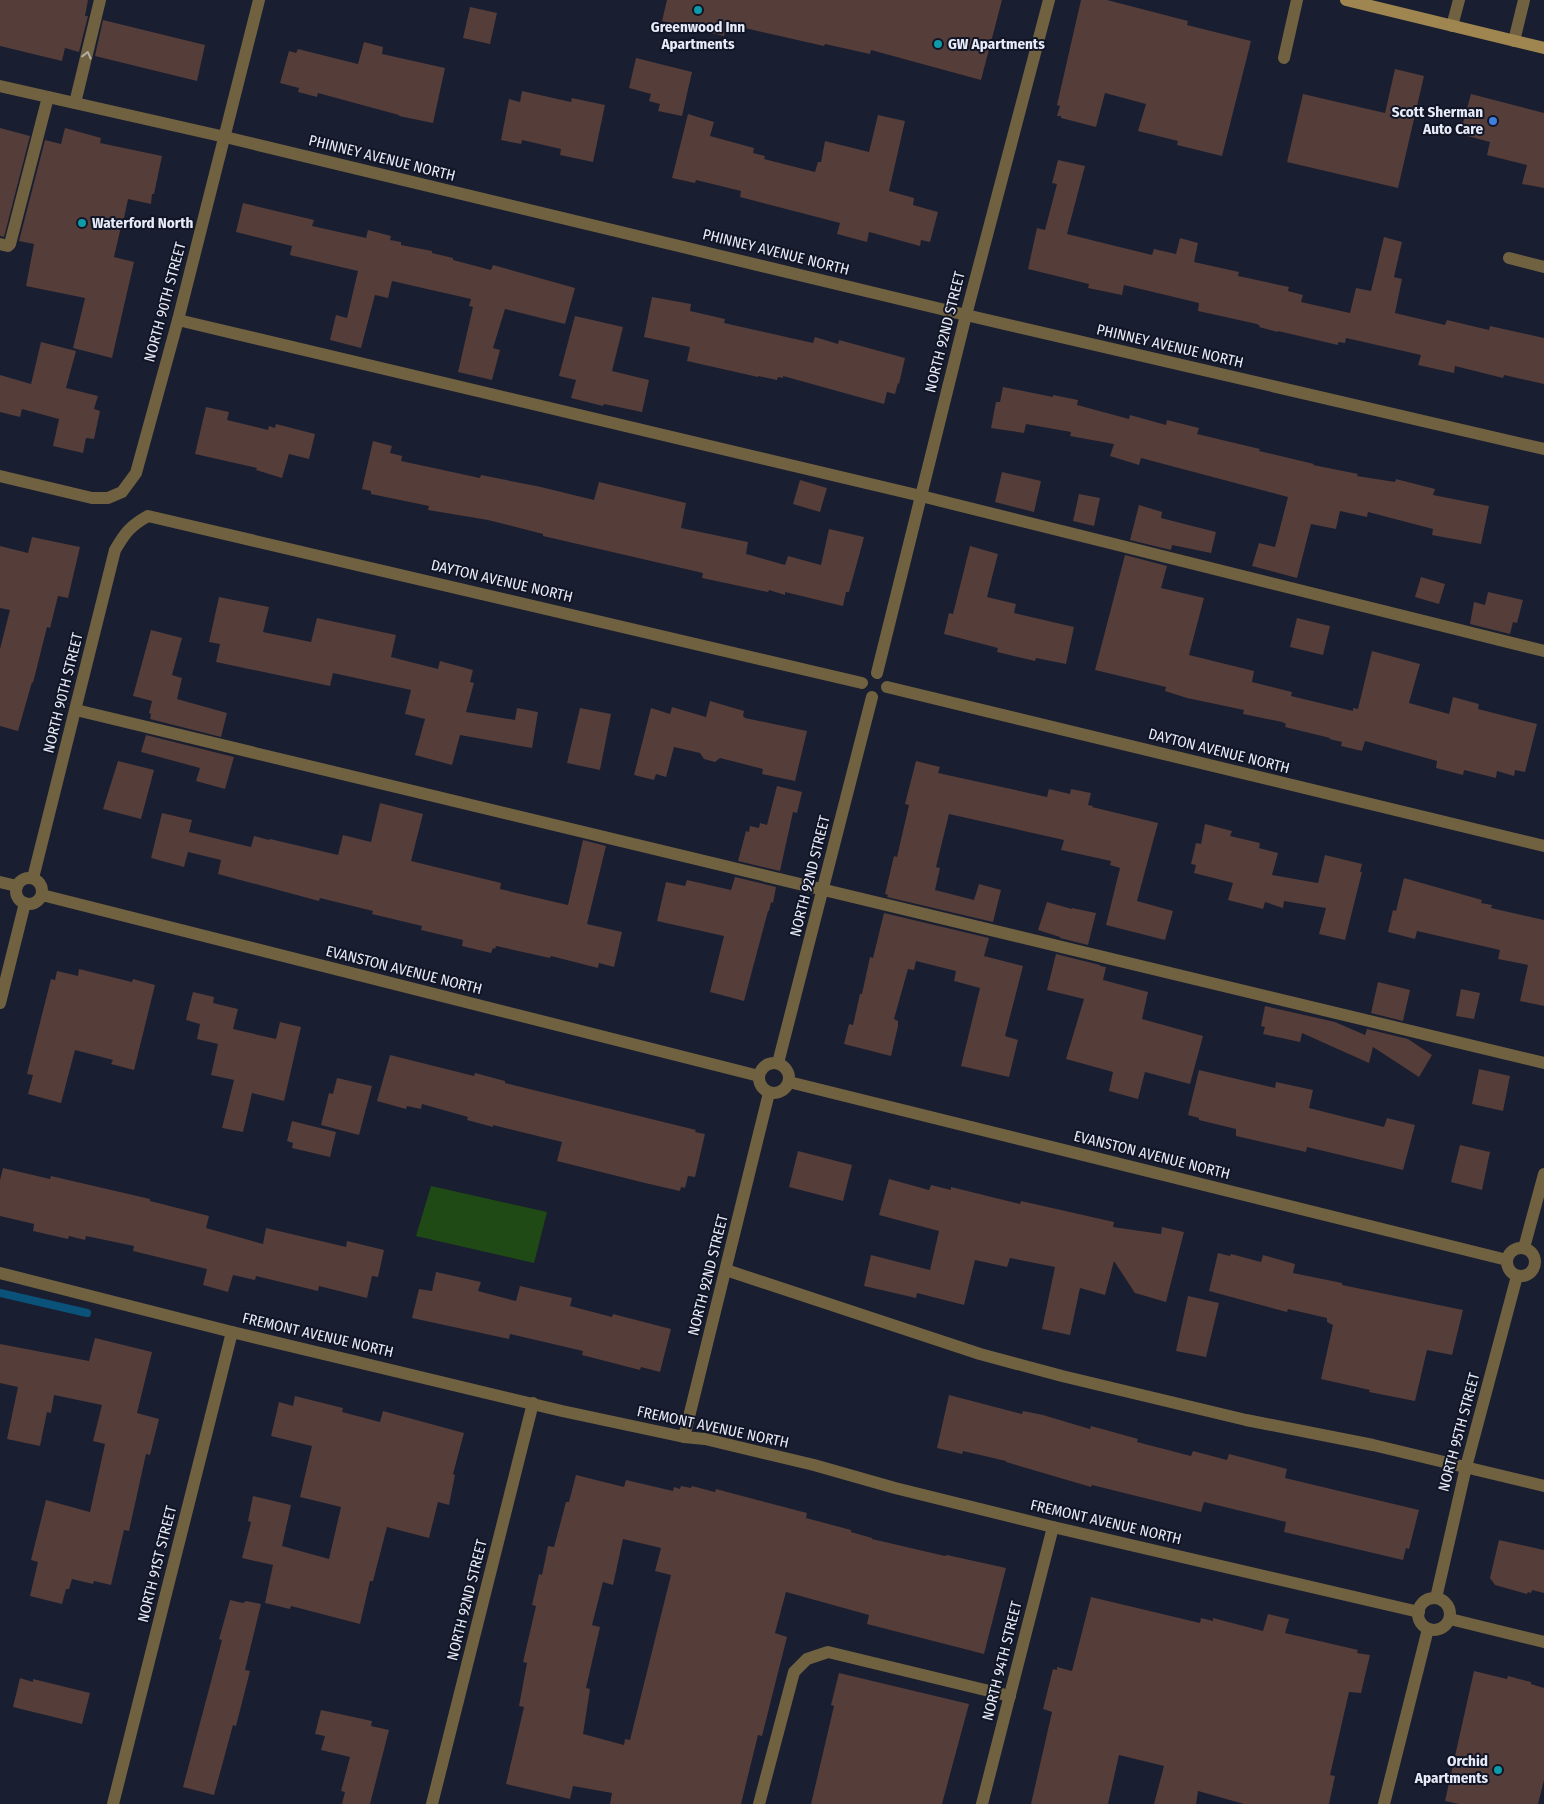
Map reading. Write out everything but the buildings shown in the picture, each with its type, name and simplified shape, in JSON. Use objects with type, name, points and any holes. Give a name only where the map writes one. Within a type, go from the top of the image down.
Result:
[{"type":"main road","points":[[1346,0],[1544,48]]},
{"type":"street","points":[[75,102],[100,0]]},
{"type":"street","name":"NORTH 90TH STREET","points":[[0,476],[92,498],[108,498],[122,492],[136,473],[178,320],[258,0]]},
{"type":"street","name":"NORTH 92ND STREET","points":[[878,673],[966,315],[1049,0]]},
{"type":"street","points":[[1284,58],[1297,0]]},
{"type":"street","points":[[1452,26],[1459,0]]},
{"type":"street","points":[[1514,41],[1524,0]]},
{"type":"street","name":"PHINNEY AVENUE NORTH","points":[[0,86],[225,137],[966,315],[1544,450]]},
{"type":"street","points":[[0,244],[8,246],[10,244],[48,97]]},
{"type":"street","points":[[1509,258],[1544,266]]},
{"type":"street","points":[[178,320],[921,496],[1544,651]]},
{"type":"street","name":"DAYTON AVENUE NORTH","points":[[136,522],[148,516],[167,519],[862,683]]},
{"type":"street","name":"NORTH 90TH STREET","points":[[33,878],[115,550],[123,534],[136,522]]},
{"type":"street","points":[[878,673],[885,679],[887,688],[882,695],[872,698],[863,692],[862,683],[868,674],[878,673]]},
{"type":"street","name":"DAYTON AVENUE NORTH","points":[[887,688],[1544,846]]},
{"type":"street","name":"NORTH 92ND STREET","points":[[778,1063],[872,698]]},
{"type":"street","points":[[76,710],[1544,1063]]},
{"type":"street","points":[[33,878],[41,884],[42,895],[34,903],[25,903],[18,898],[17,886],[23,880],[33,878]]},
{"type":"street","points":[[0,882],[17,886]]},
{"type":"street","name":"EVANSTON AVENUE NORTH","points":[[42,895],[759,1076]]},
{"type":"street","points":[[0,1003],[25,903]]},
{"type":"street","points":[[778,1063],[787,1070],[789,1082],[784,1090],[769,1093],[761,1086],[759,1076],[762,1068],[766,1065],[778,1063]]},
{"type":"street","name":"EVANSTON AVENUE NORTH","points":[[789,1082],[1506,1260]]},
{"type":"street","name":"NORTH 92ND STREET","points":[[684,1437],[769,1093]]},
{"type":"street","points":[[1524,1248],[1544,1174]]},
{"type":"street","points":[[1524,1248],[1529,1250],[1539,1268],[1529,1274],[1517,1276],[1509,1270],[1506,1260],[1511,1252],[1524,1248]]},
{"type":"street","points":[[726,1270],[980,1354],[1062,1376],[1246,1420],[1373,1445],[1544,1486]]},
{"type":"street","name":"FREMONT AVENUE NORTH","points":[[0,1272],[232,1332],[684,1437],[705,1439],[814,1465],[895,1488],[1053,1527],[1418,1612]]},
{"type":"street","name":"NORTH 95TH STREET","points":[[1436,1598],[1466,1467],[1517,1276]]},
{"type":"street","name":"NORTH 91ST STREET","points":[[113,1804],[232,1332]]},
{"type":"street","name":"NORTH 92ND STREET","points":[[432,1804],[534,1403]]},
{"type":"street","name":"NORTH 94TH STREET","points":[[982,1804],[1053,1527]]},
{"type":"street","points":[[1436,1598],[1448,1606],[1450,1620],[1446,1626],[1436,1631],[1428,1629],[1421,1624],[1418,1612],[1422,1604],[1436,1598]]},
{"type":"street","points":[[1450,1620],[1544,1642]]},
{"type":"street","points":[[1384,1804],[1428,1629]]},
{"type":"street","points":[[759,1804],[794,1672],[807,1659],[828,1652],[1010,1696]]},
{"type":"green space","points":[[431,1186],[547,1212],[534,1263],[416,1236]]},
{"type":"waterway","points":[[0,1293],[87,1313]]},
{"type":"place","name":"Greenwood Inn Apartments","points":[[698,10]]},
{"type":"place","name":"GW Apartments","points":[[938,44]]},
{"type":"place","name":"Scott Sherman Auto Care","points":[[1493,121]]},
{"type":"place","name":"Waterford North","points":[[82,223]]},
{"type":"place","name":"Orchid Apartments","points":[[1498,1770]]}]
